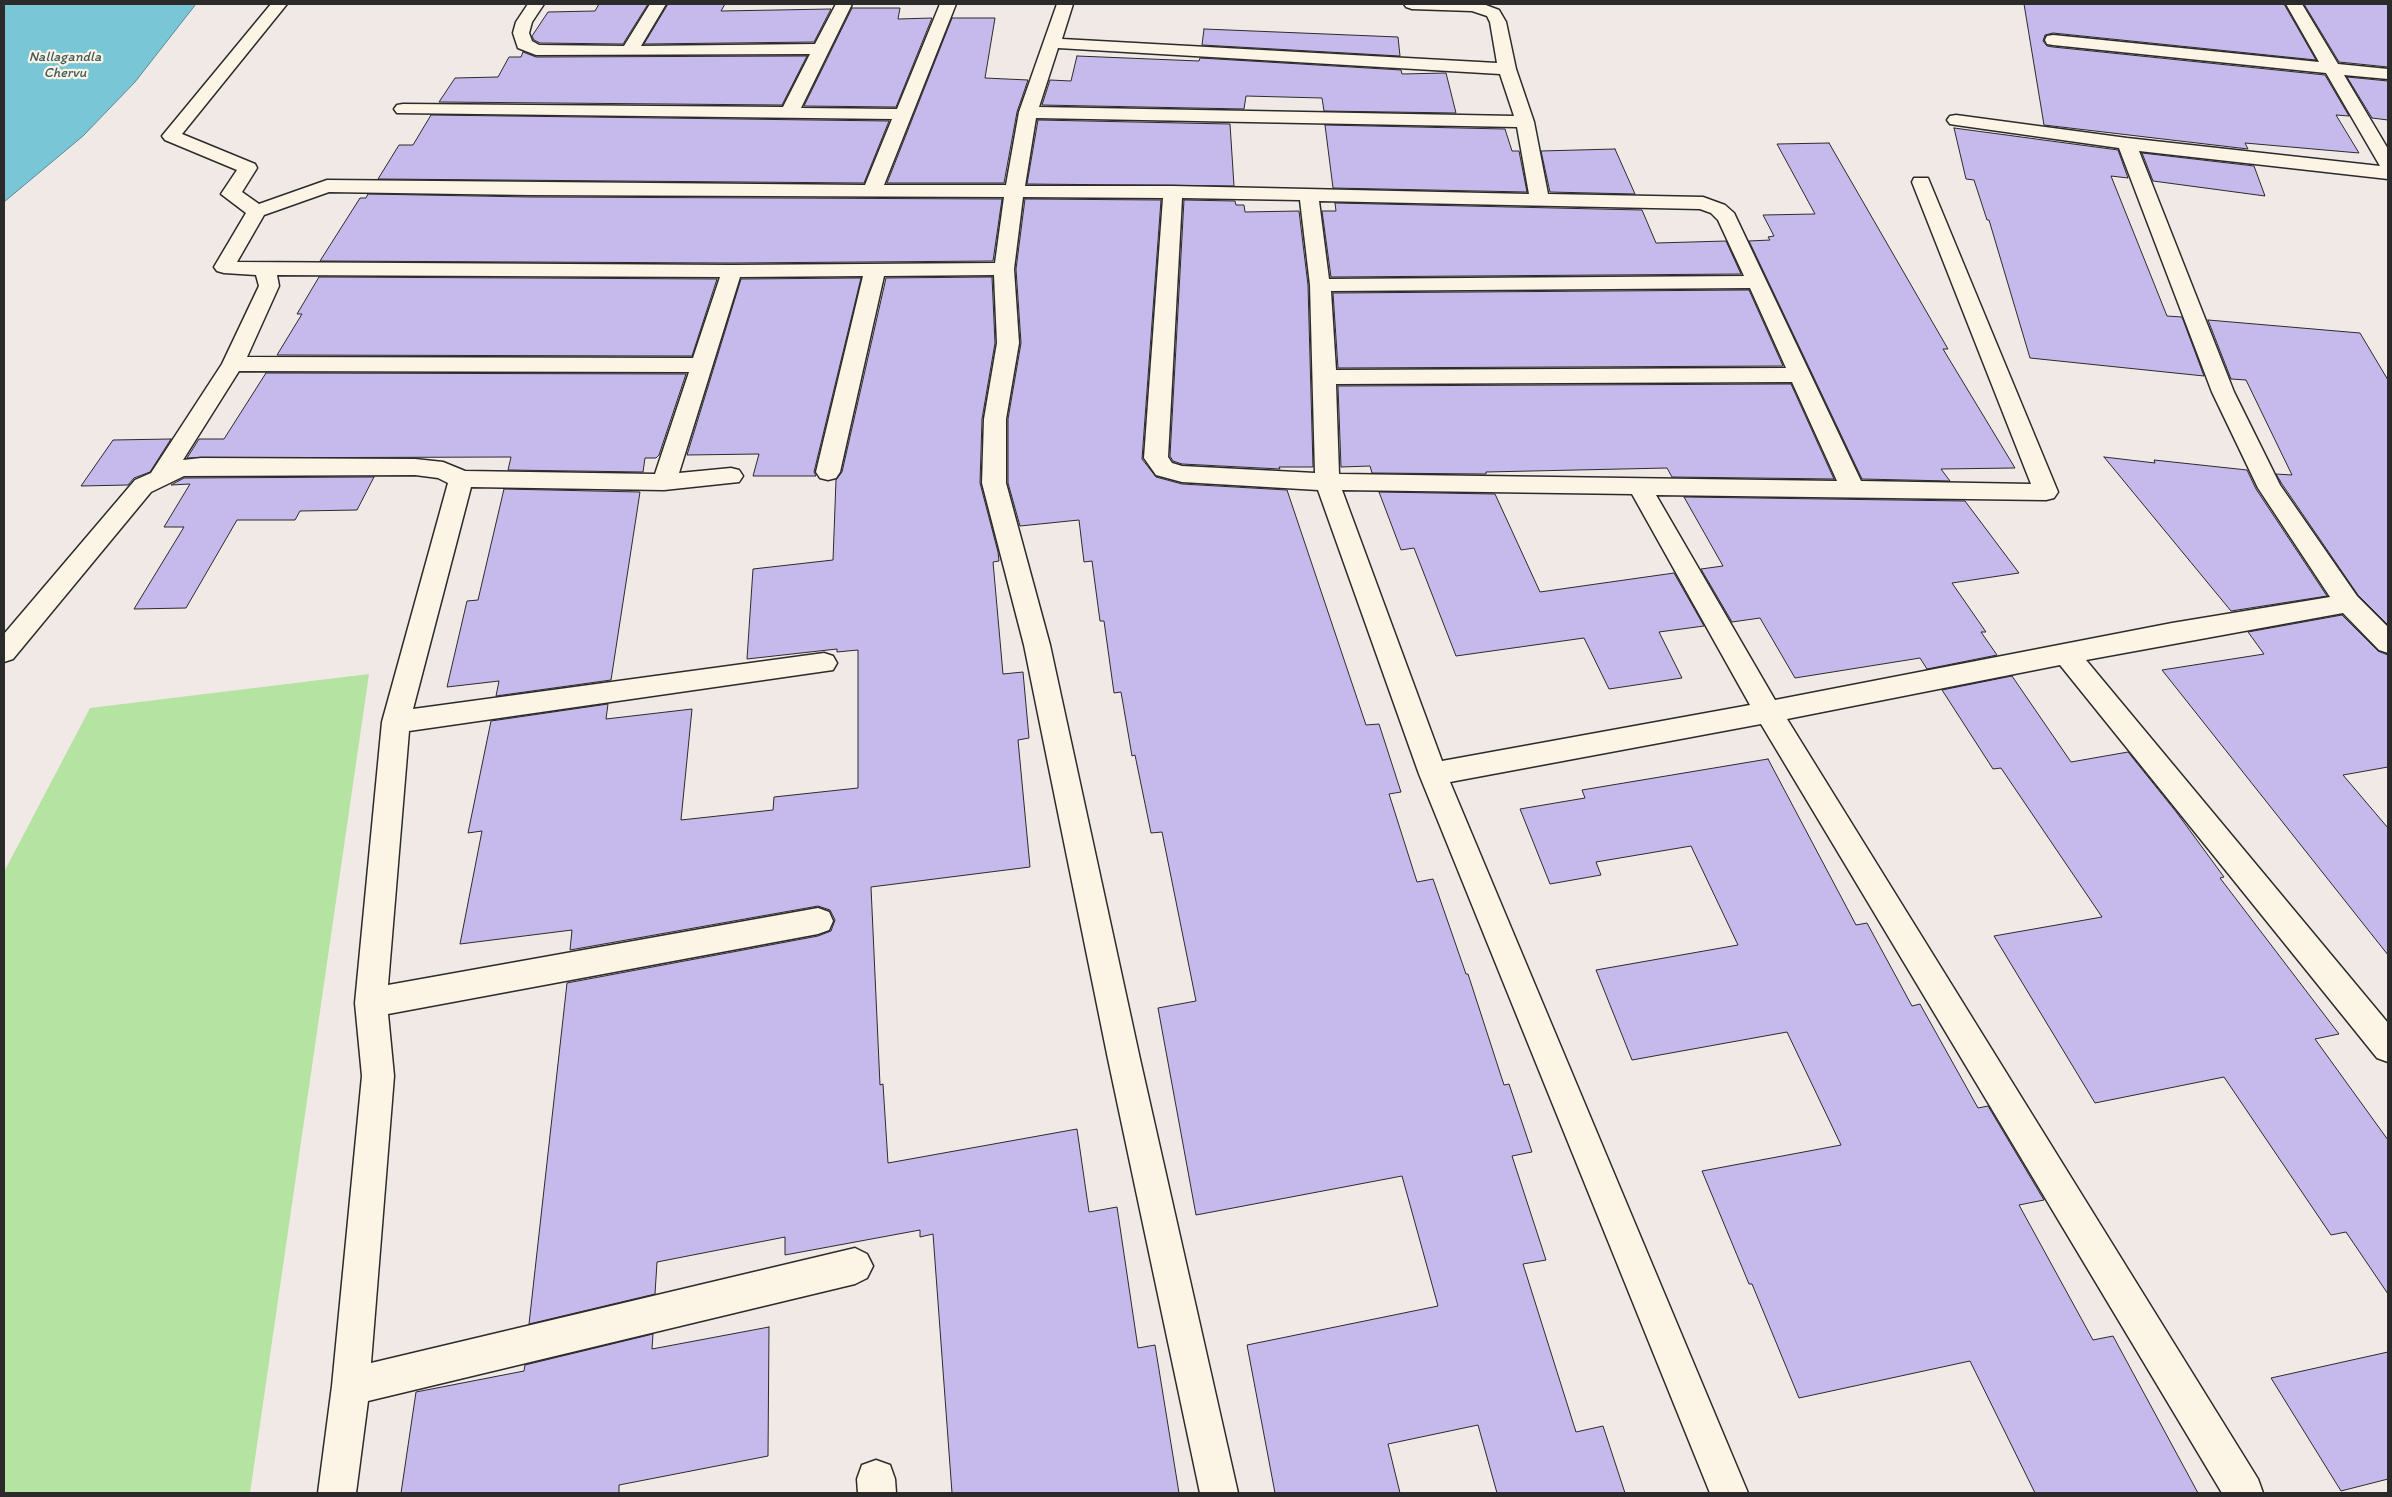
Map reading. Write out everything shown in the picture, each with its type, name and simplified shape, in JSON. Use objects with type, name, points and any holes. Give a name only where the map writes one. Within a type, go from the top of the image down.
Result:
[{"type":"street","points":[[257,211],[231,194],[248,168],[171,136],[279,4]]},
{"type":"street","points":[[536,4],[524,22],[521,33],[524,44],[536,50],[822,49]]},
{"type":"street","points":[[630,51],[658,4]]},
{"type":"street","points":[[789,113],[844,4]]},
{"type":"street","points":[[872,191],[948,4]]},
{"type":"street","points":[[1065,4],[1028,112],[1014,192],[1004,269],[1008,343],[995,419],[994,483],[1037,645],[1124,1059],[1219,1493]]},
{"type":"street","points":[[1412,4],[1474,6],[1493,13],[1498,22],[1507,69],[1525,122],[1540,200]]},
{"type":"street","points":[[2294,4],[2388,164]]},
{"type":"street","points":[[2053,40],[2388,74]]},
{"type":"street","points":[[1051,43],[1507,69]]},
{"type":"street","points":[[403,109],[902,114]]},
{"type":"street","points":[[1028,112],[1525,122]]},
{"type":"street","points":[[1956,120],[2127,144],[2388,173]]},
{"type":"street","points":[[2127,144],[2223,392],[2270,488],[2348,603],[2388,643]]},
{"type":"street","points":[[1172,192],[1156,458],[1164,469],[1182,474],[1327,482],[2046,492],[1921,182]]},
{"type":"street","points":[[1004,269],[732,271],[224,268],[257,211],[327,186],[1172,192],[1703,203],[1718,209],[1727,217],[1853,490]]},
{"type":"street","points":[[1309,196],[1320,285],[1325,377],[1327,482],[1433,774],[1729,1493]]},
{"type":"street","points":[[159,478],[233,364],[269,286],[265,269]]},
{"type":"street","points":[[828,472],[875,270]]},
{"type":"street","points":[[664,482],[732,271]]},
{"type":"street","points":[[1320,285],[1758,282]]},
{"type":"street","points":[[233,364],[702,365]]},
{"type":"street","points":[[1325,377],[1800,375]]},
{"type":"street","points":[[4,652],[142,486],[180,468],[201,466],[406,467],[443,470],[461,480],[664,482],[731,476]]},
{"type":"street","points":[[337,1493],[351,1386],[378,1076],[371,1003],[396,722],[461,480]]},
{"type":"street","points":[[1639,485],[1768,712],[2244,1493]]},
{"type":"street","points":[[1433,774],[2067,655],[2172,633],[2348,603]]},
{"type":"street","points":[[2067,655],[2388,1047]]},
{"type":"street","points":[[396,722],[824,663]]},
{"type":"street","points":[[371,1003],[818,921]]},
{"type":"street","points":[[351,1386],[855,1266]]},
{"type":"green space","points":[[369,674],[250,1493],[4,1493],[4,872],[90,708]]},
{"type":"water","name":"Nallagandla Chervu","points":[[4,4],[196,4],[135,82],[83,136],[4,202]]},
{"type":"building","points":[[599,4],[648,4],[623,44],[540,43],[534,40],[532,36],[548,12],[595,11]]},
{"type":"building","points":[[668,4],[725,4],[721,11],[831,9],[814,42],[644,44]]},
{"type":"building","points":[[2024,4],[2284,4],[2316,60],[2053,33],[2045,35],[2043,41],[2047,46],[2053,47],[2325,75],[2349,116],[2336,115],[2359,153],[2245,143],[2248,149],[2044,125]]},
{"type":"building","points":[[2304,4],[2388,4],[2388,67],[2339,62]]},
{"type":"building","points":[[852,8],[900,8],[898,19],[932,18],[896,107],[804,106]]},
{"type":"building","points":[[952,18],[995,18],[985,78],[1028,80],[1017,112],[1004,183],[887,183]]},
{"type":"building","points":[[1204,29],[1398,37],[1400,56],[1202,45]]},
{"type":"building","points":[[523,52],[536,57],[807,56],[782,105],[439,102],[455,78],[498,77],[509,57],[521,57]]},
{"type":"building","points":[[1077,56],[1199,61],[1200,58],[1401,70],[1402,74],[1446,73],[1456,113],[1324,111],[1322,98],[1246,96],[1244,109],[1042,105],[1050,80],[1071,81]]},
{"type":"building","points":[[2347,77],[2388,81],[2388,120],[2372,118]]},
{"type":"building","points":[[431,115],[889,121],[864,183],[378,179],[399,145],[413,145]]},
{"type":"building","points":[[1038,120],[1230,124],[1234,186],[1027,184]]},
{"type":"building","points":[[1325,125],[1505,129],[1512,151],[1519,151],[1527,192],[1333,188]]},
{"type":"building","points":[[1954,128],[2118,150],[2128,178],[2111,176],[2167,316],[2182,317],[2204,376],[2030,358],[1989,220],[1987,220],[1974,180],[1966,179]]},
{"type":"building","points":[[1829,143],[1948,349],[1943,349],[2015,468],[1941,469],[1950,481],[1862,479],[1749,241],[1770,240],[1768,237],[1774,236],[1763,215],[1815,214],[1777,144]]},
{"type":"building","points":[[1615,149],[1635,194],[1550,192],[1541,151]]},
{"type":"building","points":[[2142,153],[2254,166],[2265,196],[2153,181]]},
{"type":"building","points":[[368,194],[529,197],[1002,199],[993,261],[732,263],[320,261],[360,198],[366,198]]},
{"type":"building","points":[[1025,199],[1161,200],[1142,459],[1156,477],[1182,484],[1287,490],[1366,725],[1379,724],[1401,792],[1389,794],[1417,882],[1433,879],[1466,974],[1468,974],[1504,1085],[1509,1084],[1532,1152],[1512,1156],[1546,1260],[1523,1264],[1576,1432],[1603,1426],[1625,1493],[1497,1493],[1478,1425],[1388,1444],[1400,1493],[1275,1493],[1247,1345],[1438,1306],[1402,1176],[1196,1215],[1158,1008],[1196,1001],[1162,832],[1151,833],[1135,755],[1132,756],[1121,692],[1114,693],[1104,621],[1100,621],[1092,561],[1084,562],[1079,520],[1020,526],[1008,483],[1008,419],[1021,343],[1016,269]]},
{"type":"building","points":[[1184,200],[1235,201],[1236,205],[1244,205],[1245,212],[1299,211],[1308,285],[1313,467],[1279,467],[1280,469],[1182,464],[1173,461],[1170,456]]},
{"type":"building","points":[[1335,203],[1642,210],[1656,243],[1726,241],[1741,274],[1331,277],[1322,211],[1336,211]]},
{"type":"building","points":[[319,277],[717,279],[692,356],[277,355],[302,314],[297,314]]},
{"type":"building","points":[[992,277],[995,343],[982,419],[980,483],[998,552],[999,561],[993,562],[1003,674],[1023,672],[1029,738],[1018,740],[1030,867],[871,887],[880,1085],[883,1084],[888,1163],[1077,1129],[1089,1212],[1117,1207],[1138,1348],[1155,1345],[1179,1493],[952,1493],[933,1234],[920,1237],[920,1230],[785,1255],[785,1237],[657,1262],[655,1294],[529,1324],[567,983],[818,936],[831,931],[835,920],[830,910],[818,906],[570,950],[572,930],[460,944],[482,831],[468,833],[491,721],[608,704],[606,719],[692,709],[681,820],[773,810],[774,797],[858,788],[858,650],[837,652],[837,649],[747,659],[753,569],[833,560],[836,480],[842,472],[886,278]]},
{"type":"building","points":[[861,278],[814,472],[816,476],[753,476],[759,454],[687,455],[741,279]]},
{"type":"building","points":[[1749,290],[1783,366],[1338,368],[1333,293]]},
{"type":"building","points":[[2208,320],[2360,333],[2388,380],[2388,625],[2358,595],[2276,474],[2292,475],[2246,380],[2231,379]]},
{"type":"building","points":[[266,373],[686,374],[659,455],[656,458],[645,458],[643,472],[508,470],[511,457],[187,458],[199,439],[224,439]]},
{"type":"building","points":[[1791,384],[1834,479],[1672,477],[1667,468],[1486,472],[1486,474],[1372,473],[1370,466],[1341,467],[1338,386]]},
{"type":"building","points":[[171,439],[150,472],[134,478],[128,485],[81,486],[113,440]]},
{"type":"building","points":[[2104,457],[2155,463],[2154,460],[2247,470],[2256,489],[2327,596],[2231,611]]},
{"type":"building","points":[[374,477],[357,510],[300,511],[295,520],[237,520],[186,608],[134,609],[184,527],[164,527],[190,484],[171,485],[184,478]]},
{"type":"building","points":[[504,489],[640,492],[611,680],[496,696],[499,681],[447,687],[467,601],[478,600]]},
{"type":"building","points":[[1379,492],[1495,494],[1540,592],[1674,573],[1704,626],[1659,632],[1682,678],[1609,689],[1584,638],[1456,656],[1414,548],[1401,550]]},
{"type":"building","points":[[1684,497],[1965,501],[2019,573],[1952,583],[1986,632],[1981,632],[1997,655],[1927,669],[1920,658],[1795,678],[1760,618],[1732,622],[1701,569],[1723,566]]},
{"type":"building","points":[[2342,615],[2378,651],[2388,655],[2388,767],[2343,775],[2388,828],[2388,955],[2162,670],[2264,654],[2248,632]]},
{"type":"building","points":[[2012,676],[2071,762],[2128,752],[2177,813],[2224,877],[2220,878],[2339,1034],[2315,1039],[2388,1140],[2388,1294],[2346,1232],[2331,1235],[2224,1077],[2095,1103],[1994,936],[2102,917],[2001,768],[1993,769],[1942,690]]},
{"type":"building","points":[[1768,759],[1856,925],[1867,923],[1912,1006],[1920,1004],[1978,1108],[1988,1106],[2044,1200],[2019,1205],[2093,1340],[2113,1336],[2198,1493],[2035,1493],[1970,1361],[1799,1398],[1752,1284],[1749,1284],[1702,1171],[1841,1145],[1787,1032],[1632,1060],[1596,970],[1738,945],[1691,846],[1596,862],[1601,875],[1550,884],[1520,809],[1585,798],[1582,790]]},
{"type":"building","points":[[769,1327],[768,1456],[619,1485],[619,1493],[401,1493],[416,1392],[524,1371],[525,1365],[653,1334],[652,1349]]},
{"type":"building","points":[[2388,1352],[2388,1479],[2341,1491],[2271,1378]]}]
